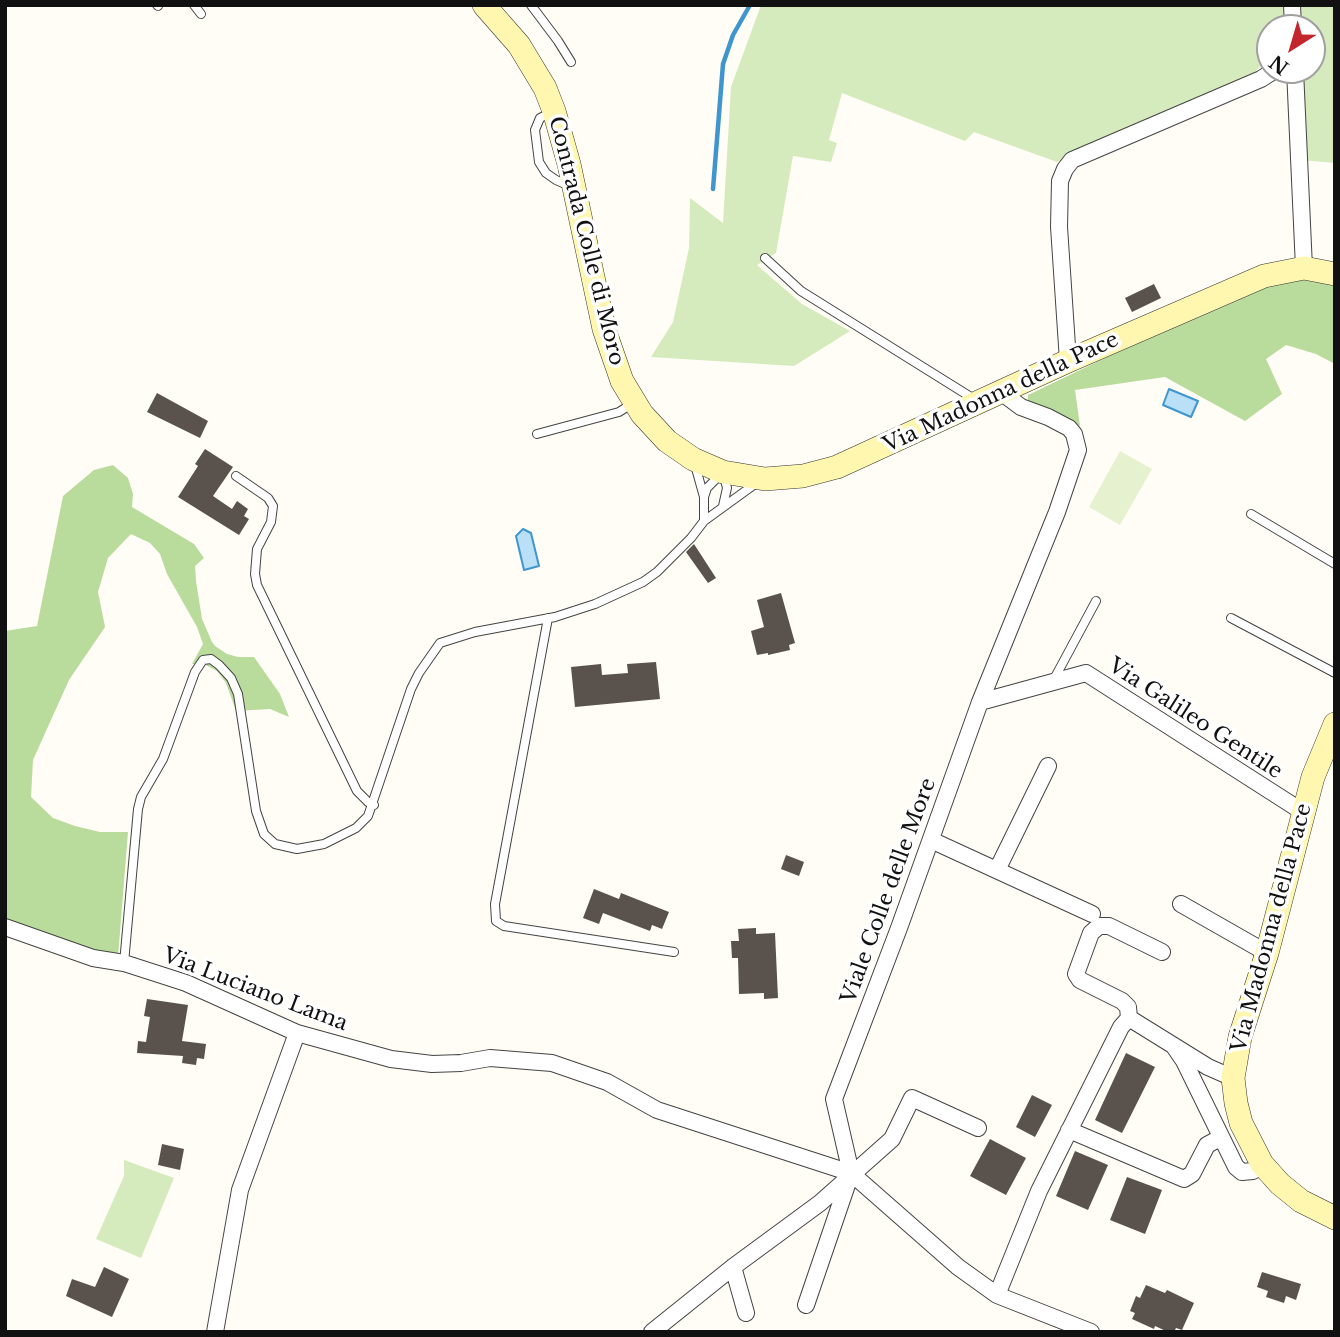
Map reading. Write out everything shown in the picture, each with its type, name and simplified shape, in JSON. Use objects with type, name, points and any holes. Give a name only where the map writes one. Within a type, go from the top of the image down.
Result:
[{"type":"main road","name":"Contrada Colle di Moro","points":[[484,5],[519,45],[545,88],[554,111],[573,183],[604,329],[622,381],[633,403],[667,441]]},
{"type":"main road","name":"Via Madonna della Pace","points":[[667,441],[693,459],[723,472],[765,479],[803,476],[837,467],[1068,361],[1264,276],[1304,268],[1335,274]]},
{"type":"main road","name":"Via Madonna della Pace","points":[[1335,724],[1313,777],[1266,953],[1240,1037],[1233,1078],[1241,1123],[1262,1164],[1295,1196],[1314,1210],[1335,1218]]},
{"type":"street","points":[[1068,361],[1059,227],[1060,181],[1065,169],[1072,160],[1256,81]]},
{"type":"street","points":[[1296,84],[1304,268]]},
{"type":"street","name":"Viale Colle delle More","points":[[851,1173],[834,1099],[980,702],[1057,512],[1078,450],[1074,434],[1069,428],[1048,416],[1021,407],[1001,392]]},
{"type":"street","name":"Via Galileo Gentile","points":[[980,702],[1086,673],[1303,812]]},
{"type":"street","points":[[997,870],[1048,766]]},
{"type":"street","points":[[931,840],[1092,914]]},
{"type":"street","points":[[1181,904],[1266,953]]},
{"type":"street","points":[[997,1295],[1039,1191],[1121,1027],[1129,1018],[1128,1007],[1122,1001],[1080,980],[1076,974],[1091,933],[1099,926],[1109,926],[1162,952]]},
{"type":"street","name":"Via Luciano Lama","points":[[5,927],[93,958],[124,963],[186,983],[297,1033],[391,1059],[432,1064],[490,1058],[552,1063],[607,1082],[657,1110],[851,1173]]},
{"type":"street","points":[[1129,1018],[1208,1068],[1233,1078]]},
{"type":"street","points":[[215,1332],[240,1190],[297,1033]]},
{"type":"street","points":[[1172,1045],[1184,1061],[1236,1167],[1242,1172],[1253,1171],[1262,1164]]},
{"type":"street","points":[[652,1332],[733,1267],[797,1221],[892,1139],[912,1098],[978,1128]]},
{"type":"street","points":[[1069,1130],[1184,1179],[1192,1174],[1207,1145],[1220,1138]]},
{"type":"street","points":[[851,1173],[958,1267],[997,1295],[1091,1332]]},
{"type":"street","points":[[806,1305],[851,1173]]},
{"type":"street","points":[[733,1267],[746,1313]]},
{"type":"lane","points":[[194,5],[201,14]]},
{"type":"lane","points":[[531,5],[571,62]]},
{"type":"lane","points":[[765,258],[801,291],[980,402]]},
{"type":"lane","points":[[537,434],[619,412],[633,403]]},
{"type":"lane","points":[[693,459],[701,479],[704,521]]},
{"type":"lane","points":[[722,508],[727,488],[723,472]]},
{"type":"lane","points":[[704,497],[707,488],[723,472]]},
{"type":"lane","points":[[236,477],[268,498],[273,506],[271,522],[257,550],[257,585],[357,791],[374,805]]},
{"type":"lane","points":[[124,963],[138,809],[146,788],[163,759],[195,671],[203,660],[211,659],[219,665],[238,694],[258,822],[264,834],[275,844],[297,849],[324,844],[356,828],[368,816],[374,805],[411,690],[419,673],[440,643],[475,632],[548,618],[595,604],[643,582],[686,544],[704,521],[748,488],[765,479]]},
{"type":"lane","points":[[1251,514],[1335,564]]},
{"type":"lane","points":[[1052,682],[1097,601]]},
{"type":"lane","points":[[548,618],[495,904],[496,921],[504,926],[674,952]]},
{"type":"lane","points":[[1231,618],[1335,673]]},
{"type":"green space","points":[[761,5],[1335,5],[1335,163],[1291,159],[1287,84],[1326,84],[1326,14],[1256,14],[1254,73],[1057,162],[974,132],[965,141],[842,93],[829,140],[837,143],[831,162],[793,156],[776,253],[757,265],[802,304],[850,331],[794,366],[651,357],[673,322],[689,248],[690,198],[723,223],[731,87]]},
{"type":"green space","points":[[1292,278],[1324,279],[1335,283],[1335,364],[1316,354],[1286,345],[1266,359],[1282,394],[1245,421],[1165,377],[1075,390],[1080,426],[1028,404],[1028,395],[1182,321],[1263,286]]},
{"type":"green space","points":[[1120,451],[1152,469],[1120,525],[1089,507]]},
{"type":"green space","points":[[113,465],[128,478],[133,494],[132,507],[194,544],[204,558],[195,566],[196,581],[202,619],[212,642],[227,654],[254,657],[280,694],[289,717],[270,709],[236,711],[226,683],[217,671],[204,664],[192,664],[203,644],[197,627],[167,574],[160,554],[150,543],[131,534],[108,558],[98,592],[105,627],[69,680],[33,760],[31,797],[53,818],[75,826],[100,832],[128,832],[118,957],[5,922],[5,631],[37,626],[63,496],[94,470]]},
{"type":"green space","points":[[124,1160],[174,1178],[141,1258],[96,1239],[124,1176]]},
{"type":"water","points":[[1169,389],[1198,401],[1191,417],[1163,405]]},
{"type":"water","points":[[523,529],[531,533],[539,566],[524,570],[516,536]]},
{"type":"building","points":[[1154,284],[1161,298],[1132,312],[1125,298]]},
{"type":"building","points":[[157,393],[208,421],[200,438],[147,412]]},
{"type":"building","points":[[205,449],[233,467],[213,496],[232,509],[237,501],[248,509],[244,516],[249,519],[239,535],[178,497],[198,466],[195,464]]},
{"type":"building","points":[[694,544],[716,578],[708,583],[686,552]]},
{"type":"building","points":[[781,593],[795,643],[789,645],[790,650],[757,655],[751,631],[764,627],[757,600]]},
{"type":"building","points":[[656,662],[660,699],[575,707],[571,667],[601,664],[602,675],[628,673],[627,664]]},
{"type":"building","points":[[786,855],[804,862],[799,876],[781,869]]},
{"type":"building","points":[[594,889],[619,899],[621,893],[669,912],[662,929],[652,925],[650,931],[603,913],[599,924],[583,918]]},
{"type":"building","points":[[756,928],[756,934],[775,933],[778,998],[764,999],[764,993],[739,994],[738,958],[732,958],[731,941],[739,941],[738,929]]},
{"type":"building","points":[[147,999],[188,1005],[182,1041],[206,1044],[204,1059],[197,1058],[196,1065],[182,1063],[183,1056],[137,1053],[138,1041],[146,1042],[150,1017],[144,1016]]},
{"type":"building","points":[[1126,1053],[1155,1067],[1122,1133],[1095,1120]]},
{"type":"building","points":[[1032,1095],[1052,1105],[1035,1137],[1016,1127]]},
{"type":"building","points":[[990,1139],[1026,1158],[1006,1195],[970,1176]]},
{"type":"building","points":[[162,1144],[184,1149],[180,1170],[158,1165]]},
{"type":"building","points":[[1075,1151],[1108,1165],[1088,1210],[1056,1196]]},
{"type":"building","points":[[1127,1177],[1162,1190],[1145,1234],[1110,1220]]},
{"type":"building","points":[[104,1267],[129,1279],[112,1317],[66,1296],[72,1279],[95,1287]]},
{"type":"building","points":[[1262,1272],[1301,1284],[1296,1300],[1286,1296],[1284,1303],[1266,1297],[1268,1291],[1257,1287]]},
{"type":"building","points":[[1146,1285],[1165,1293],[1167,1290],[1194,1303],[1182,1330],[1176,1328],[1174,1332],[1168,1332],[1155,1326],[1154,1329],[1132,1319],[1135,1313],[1130,1311],[1136,1296],[1140,1298]]},
{"type":"waterway","points":[[713,189],[723,64],[733,35],[750,5]]}]
